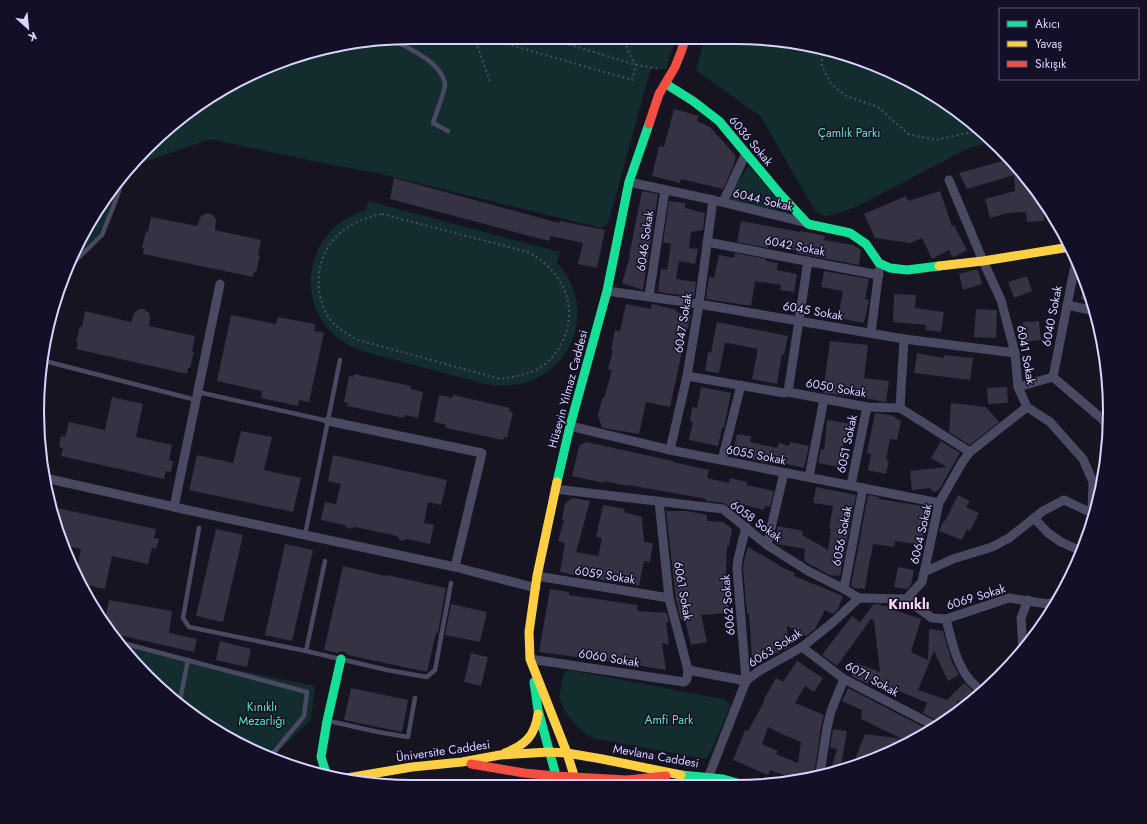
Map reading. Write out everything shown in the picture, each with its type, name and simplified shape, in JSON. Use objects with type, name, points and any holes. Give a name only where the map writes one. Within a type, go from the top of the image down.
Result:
[{"type":"street","name":"Hüseyin Yılmaz Caddesi","points":[[576,780],[567,753],[530,659],[528,632],[537,576],[555,489],[570,426],[607,291],[629,182],[659,94],[666,84],[684,44]]},
{"type":"street","name":"6036 Sokak","points":[[666,84],[693,101],[719,121],[779,193],[808,224]]},
{"type":"street","points":[[723,202],[746,153]]},
{"type":"street","name":"6041 Sokak","points":[[950,180],[983,261],[1002,300],[1015,353],[1018,387],[1027,407]]},
{"type":"street","name":"6044 Sokak","points":[[629,182],[723,202],[823,228],[850,233],[866,244],[879,263]]},
{"type":"street","name":"6046 Sokak","points":[[649,296],[665,190]]},
{"type":"street","name":"6047 Sokak","points":[[670,450],[687,376],[699,304],[713,200]]},
{"type":"street","name":"6042 Sokak","points":[[707,242],[879,275]]},
{"type":"street","points":[[871,333],[879,275],[879,263],[890,268],[906,270],[983,261],[1064,248]]},
{"type":"street","points":[[788,392],[808,261]]},
{"type":"street","name":"6040 Sokak","points":[[1053,377],[1074,269]]},
{"type":"street","points":[[174,507],[220,284]]},
{"type":"street","name":"6045 Sokak","points":[[607,291],[649,296],[871,333],[1015,353]]},
{"type":"street","points":[[1067,304],[1088,309]]},
{"type":"street","points":[[900,408],[904,338]]},
{"type":"street","name":"6050 Sokak","points":[[687,376],[867,406],[900,408],[970,452]]},
{"type":"street","points":[[1018,387],[1053,377],[1103,420]]},
{"type":"street","points":[[722,460],[741,385]]},
{"type":"street","points":[[809,477],[824,399]]},
{"type":"street","name":"6051 Sokak","points":[[851,485],[867,406]]},
{"type":"street","points":[[1027,407],[1050,422],[1083,459],[1093,482],[1093,496]]},
{"type":"street","name":"6064 Sokak","points":[[906,599],[922,582],[939,503],[963,461],[970,452],[1027,407]]},
{"type":"street","points":[[328,421],[482,453],[455,567]]},
{"type":"street","name":"6055 Sokak","points":[[570,426],[670,450],[939,503]]},
{"type":"street","points":[[767,545],[784,473]]},
{"type":"street","points":[[50,479],[455,567],[536,588]]},
{"type":"street","name":"6056 Sokak","points":[[844,589],[863,488]]},
{"type":"street","name":"6058 Sokak","points":[[555,489],[723,510],[767,545],[808,571],[859,598]]},
{"type":"street","points":[[924,572],[952,559],[992,547],[1009,538],[1043,511],[1064,500],[1089,512]]},
{"type":"street","name":"6061 Sokak","points":[[658,501],[670,598],[688,670]]},
{"type":"street","points":[[1034,518],[1048,533],[1061,542],[1077,548]]},
{"type":"street","name":"6062 Sokak","points":[[746,528],[736,568],[746,681]]},
{"type":"street","name":"6059 Sokak","points":[[537,576],[670,598]]},
{"type":"street","points":[[859,598],[906,599]]},
{"type":"street","name":"6063 Sokak","points":[[706,780],[746,681],[759,671],[802,647],[832,623],[859,598]]},
{"type":"street","name":"6069 Sokak","points":[[906,599],[932,618],[946,619],[1009,598],[1049,604]]},
{"type":"street","points":[[1022,642],[1021,618],[1028,600]]},
{"type":"street","points":[[946,619],[954,649],[962,668],[966,676],[978,689]]},
{"type":"street","name":"6071 Sokak","points":[[802,647],[844,679],[930,724]]},
{"type":"street","points":[[325,769],[321,757],[327,721],[341,659]]},
{"type":"street","points":[[530,659],[538,710],[557,780]]},
{"type":"street","name":"6060 Sokak","points":[[530,659],[684,682],[687,679],[688,670]]},
{"type":"street","points":[[688,670],[746,681]]},
{"type":"street","points":[[821,769],[831,711],[844,679]]},
{"type":"street","points":[[500,755],[512,750],[530,737],[536,725],[538,710]]},
{"type":"street","name":"Üniversite Caddesi","points":[[356,776],[412,767],[462,762],[500,755],[549,752],[567,753]]},
{"type":"street","name":"Mevlana Caddesi","points":[[567,753],[602,758],[701,780]]},
{"type":"street","points":[[462,762],[524,773],[553,780]]},
{"type":"street","points":[[524,773],[538,780]]},
{"type":"street","points":[[627,780],[674,774]]},
{"type":"lane","points":[[402,44],[422,55],[440,72],[445,85],[433,123],[448,131]]},
{"type":"lane","points":[[78,259],[102,235],[120,189]]},
{"type":"lane","points":[[305,535],[340,360]]},
{"type":"lane","points":[[47,363],[197,396],[328,421]]},
{"type":"lane","points":[[199,528],[183,618],[188,627],[306,651],[387,670],[427,677],[436,670],[451,583]]},
{"type":"lane","points":[[306,651],[325,561]]},
{"type":"lane","points":[[126,644],[307,692],[304,716],[273,753]]},
{"type":"lane","points":[[180,698],[188,660]]},
{"type":"lane","points":[[327,721],[378,732],[408,736],[415,698]]},
{"type":"path","points":[[477,44],[491,84]]},
{"type":"path","points":[[507,44],[632,80],[636,65],[628,52],[626,44]]},
{"type":"path","points":[[568,44],[636,65],[666,69],[670,74]]},
{"type":"path","points":[[822,55],[822,66],[831,84],[846,96],[878,108],[908,134],[936,140],[975,132]]},
{"type":"path","points":[[382,214],[528,252],[544,262],[563,285],[569,306],[569,318],[566,333],[555,354],[539,368],[521,375],[500,379],[358,340],[342,331],[332,321],[326,311],[319,293],[318,282],[320,269],[324,255],[330,244],[338,234],[345,229],[364,219],[382,214]]},
{"type":"green space","points":[[412,44],[674,44],[666,69],[651,68],[608,224],[601,228],[377,173],[210,139],[140,164],[169,135],[188,120],[228,93],[271,72],[340,51],[364,47]]},
{"type":"green space","name":"Çamlık Parkı","points":[[703,44],[759,45],[807,51],[853,64],[898,82],[939,106],[959,120],[986,143],[967,149],[858,206],[834,215],[823,216],[815,211],[761,117],[696,70]]},
{"type":"green space","points":[[749,166],[791,215],[723,202]]},
{"type":"green space","points":[[118,190],[105,229],[79,256],[93,228]]},
{"type":"green space","points":[[368,201],[560,252],[557,262],[571,284],[577,307],[576,330],[568,350],[553,367],[534,379],[511,385],[485,384],[365,352],[341,340],[324,324],[314,303],[311,281],[314,259],[325,238],[342,222],[366,210]]},
{"type":"green space","name":"Kınıklı Mezarlığı","points":[[126,644],[188,660],[315,686],[311,720],[276,754],[271,752],[228,731],[188,704],[169,689],[135,655]]},
{"type":"green space","name":"Amfi Park","points":[[569,670],[723,699],[730,704],[729,709],[710,754],[704,759],[593,738],[572,721],[561,703],[560,692],[564,673]]},
{"type":"building","points":[[674,109],[699,116],[697,121],[710,127],[736,156],[733,167],[723,189],[681,179],[680,183],[652,176],[659,146],[664,147]]},
{"type":"building","points":[[1004,161],[1008,168],[1012,169],[1027,188],[1041,208],[1044,212],[1044,221],[1027,222],[1026,212],[1008,213],[990,218],[985,199],[1015,191],[1014,175],[967,189],[959,173]]},
{"type":"building","points":[[394,178],[559,223],[560,221],[605,230],[597,268],[578,264],[583,243],[551,236],[549,241],[390,199]]},
{"type":"building","points":[[642,191],[658,194],[643,290],[622,283],[630,256]]},
{"type":"building","points":[[940,191],[952,226],[954,225],[967,250],[952,257],[949,250],[932,259],[922,238],[910,243],[875,238],[864,214],[906,196],[908,201]]},
{"type":"building","points":[[669,201],[685,203],[685,208],[705,213],[703,230],[691,232],[689,248],[698,249],[695,264],[679,261],[676,279],[696,282],[694,297],[658,292],[661,269],[667,270],[671,244],[663,242]]},
{"type":"building","points":[[209,213],[216,219],[215,230],[261,240],[258,255],[260,256],[256,272],[254,272],[253,277],[143,254],[144,248],[142,248],[146,231],[148,232],[151,217],[197,226],[201,216]]},
{"type":"building","points":[[741,221],[812,233],[825,236],[824,240],[853,245],[861,250],[859,265],[796,253],[796,251],[769,245],[768,248],[737,242]]},
{"type":"building","points":[[735,253],[778,263],[777,270],[797,274],[794,292],[780,290],[781,285],[755,281],[751,306],[706,299],[709,277],[714,278],[719,255],[734,258]]},
{"type":"building","points":[[978,270],[982,284],[963,290],[959,274]]},
{"type":"building","points":[[824,271],[869,279],[865,299],[869,300],[864,323],[838,318],[843,291],[821,287]]},
{"type":"building","points":[[1027,276],[1032,291],[1014,298],[1008,282]]},
{"type":"building","points":[[1082,292],[1085,300],[1081,299]]},
{"type":"building","points":[[894,294],[916,295],[915,308],[944,312],[941,332],[925,330],[926,325],[893,322]]},
{"type":"building","points":[[626,304],[651,309],[652,304],[677,310],[676,312],[691,316],[670,407],[646,402],[639,434],[602,428],[598,415],[602,398],[604,398],[612,370],[608,369],[613,350],[611,350],[615,330],[620,331]]},
{"type":"building","points":[[139,309],[144,309],[149,313],[149,326],[195,336],[192,352],[194,352],[187,374],[76,349],[78,343],[76,342],[80,326],[82,327],[85,311],[131,322],[134,313]]},
{"type":"building","points":[[976,309],[997,310],[996,338],[974,337]]},
{"type":"building","points":[[231,315],[276,324],[278,317],[315,324],[314,331],[324,333],[309,402],[299,400],[298,406],[261,398],[262,391],[217,381]]},
{"type":"building","points":[[1039,321],[1041,340],[1024,342],[1023,322]]},
{"type":"building","points":[[717,322],[788,336],[784,354],[782,354],[777,384],[752,379],[758,349],[728,343],[725,343],[719,373],[705,371],[708,352],[711,353]]},
{"type":"building","points":[[830,341],[868,345],[864,378],[889,381],[886,402],[823,393]]},
{"type":"building","points":[[917,353],[944,358],[944,355],[973,358],[970,380],[914,373]]},
{"type":"building","points":[[354,374],[411,386],[410,389],[423,392],[418,418],[405,415],[404,418],[347,406],[348,403],[344,402],[349,376],[353,377]]},
{"type":"building","points":[[701,387],[731,393],[724,428],[722,428],[718,446],[689,440],[693,422],[690,421],[692,407],[697,408]]},
{"type":"building","points":[[1007,387],[1008,403],[988,404],[987,388]]},
{"type":"building","points":[[439,395],[452,398],[453,395],[510,408],[509,411],[513,412],[507,438],[504,437],[503,440],[446,428],[446,425],[434,422]]},
{"type":"building","points":[[112,397],[143,404],[136,437],[172,445],[169,460],[173,461],[171,472],[166,471],[164,479],[61,456],[63,448],[59,447],[61,436],[65,437],[69,422],[105,430]]},
{"type":"building","points":[[951,403],[986,407],[999,422],[970,445],[949,432]]},
{"type":"building","points":[[875,413],[891,415],[901,421],[897,440],[890,439],[886,460],[889,461],[886,474],[868,470],[871,454],[867,453]]},
{"type":"building","points":[[827,420],[851,424],[849,437],[845,436],[839,467],[818,463],[821,449],[824,450]]},
{"type":"building","points":[[241,431],[272,437],[264,470],[301,478],[293,512],[189,490],[197,455],[233,463]]},
{"type":"building","points":[[737,434],[751,436],[750,442],[777,448],[779,443],[789,446],[790,442],[809,446],[804,468],[769,460],[768,463],[765,463],[750,458],[751,455],[733,452]]},
{"type":"building","points":[[941,441],[960,453],[939,490],[934,492],[930,488],[912,490],[910,471],[947,467],[931,458]]},
{"type":"building","points":[[586,442],[709,470],[707,478],[729,483],[730,478],[747,482],[746,485],[774,491],[770,507],[765,506],[764,510],[741,504],[740,509],[730,507],[724,503],[706,501],[706,499],[604,481],[604,483],[572,476],[579,447]]},
{"type":"building","points":[[333,455],[447,480],[441,505],[428,502],[424,523],[434,525],[430,544],[407,539],[402,541],[397,536],[355,527],[349,529],[344,525],[321,520],[325,502],[336,504],[341,484],[328,481]]},
{"type":"building","points":[[816,487],[856,495],[840,576],[829,575],[804,561],[805,549],[777,544],[774,542],[778,526],[803,531],[802,535],[828,550],[831,529],[829,529],[833,506],[813,503]]},
{"type":"building","points":[[868,495],[879,497],[879,499],[929,507],[930,518],[928,526],[925,524],[922,545],[895,541],[894,547],[873,544],[865,589],[854,588],[851,586]]},
{"type":"building","points":[[958,495],[970,501],[966,507],[979,513],[970,531],[967,529],[962,540],[939,531]]},
{"type":"building","points":[[573,498],[590,501],[576,552],[598,556],[602,538],[596,537],[603,505],[625,509],[624,512],[642,517],[644,542],[653,543],[650,562],[644,561],[639,586],[597,579],[591,575],[574,572],[574,575],[560,572],[565,543],[558,541],[564,520],[562,520],[565,503]]},
{"type":"building","points":[[57,508],[156,529],[154,538],[159,539],[156,549],[152,548],[148,564],[112,556],[105,589],[87,585],[78,565],[81,549],[70,546]]},
{"type":"building","points":[[666,511],[687,511],[707,515],[707,521],[723,522],[732,529],[729,546],[727,546],[725,598],[728,595],[729,613],[701,615],[707,642],[691,645],[685,620],[681,620],[676,599]]},
{"type":"building","points":[[216,529],[243,535],[223,622],[196,616]]},
{"type":"building","points":[[285,544],[313,550],[292,641],[265,635]]},
{"type":"building","points":[[748,547],[779,566],[795,573],[794,576],[843,596],[838,609],[833,614],[825,610],[815,629],[806,636],[787,626],[788,648],[779,650],[779,653],[775,653],[775,655],[752,657],[749,614],[747,613],[743,568]]},
{"type":"building","points":[[343,566],[446,588],[438,633],[436,633],[427,672],[348,655],[342,651],[337,653],[324,650]]},
{"type":"building","points":[[898,567],[914,570],[911,585],[907,589],[894,587]]},
{"type":"building","points":[[550,589],[569,592],[569,595],[638,605],[637,611],[667,613],[669,622],[666,622],[669,645],[662,643],[666,670],[613,661],[539,652]]},
{"type":"building","points":[[109,600],[172,611],[169,633],[197,639],[194,652],[119,635],[106,616]]},
{"type":"building","points":[[451,604],[487,612],[480,642],[445,635]]},
{"type":"building","points":[[874,604],[881,604],[881,606],[892,606],[891,609],[921,619],[911,652],[928,660],[929,629],[943,631],[952,662],[959,675],[948,681],[934,651],[918,690],[947,700],[964,683],[974,692],[961,703],[958,700],[955,707],[936,720],[923,713],[927,703],[890,687],[889,688],[869,680],[868,684],[851,676],[856,663],[880,672],[874,621],[871,619],[837,666],[822,655],[852,616],[860,622]]},
{"type":"building","points":[[220,641],[251,649],[247,667],[216,660]]},
{"type":"building","points":[[471,653],[488,657],[481,686],[464,682]]},
{"type":"building","points":[[797,661],[823,678],[814,692],[805,686],[795,703],[824,715],[815,771],[787,776],[770,770],[768,775],[733,760],[745,730],[748,731],[776,678],[783,682]],"holes":[[[768,727],[801,742],[798,763],[776,754],[778,751],[762,744]]]},
{"type":"building","points":[[351,688],[408,700],[402,732],[344,720]]},
{"type":"building","points":[[848,688],[924,728],[898,742],[855,759],[865,734],[902,739],[861,719],[862,710],[842,701]]},
{"type":"building","points":[[833,729],[847,731],[841,764],[832,766],[837,749],[830,748]]},
{"type":"traffic: fast","points":[[666,84],[693,101],[719,121],[779,193],[808,224],[850,233],[866,244],[879,263],[890,268],[907,270],[939,266]]},
{"type":"traffic: fast","points":[[557,482],[570,426],[607,291],[629,182],[649,124]]},
{"type":"traffic: fast","points":[[325,769],[321,757],[327,721],[341,659]]},
{"type":"traffic: fast","points":[[534,682],[538,710],[557,780]]},
{"type":"traffic: fast","points":[[681,775],[727,780]]},
{"type":"traffic: slow","points":[[939,266],[983,261],[1064,248]]},
{"type":"traffic: slow","points":[[557,482],[537,576],[529,632],[530,659],[567,753],[575,780]]},
{"type":"traffic: slow","points":[[505,753],[518,747],[528,739],[537,722],[538,714]]},
{"type":"traffic: slow","points":[[358,776],[412,767],[462,762],[500,755],[549,752],[567,753],[602,759],[681,775]]},
{"type":"traffic: jam","points":[[649,124],[659,94],[675,67],[684,44]]},
{"type":"traffic: jam","points":[[471,764],[524,773],[556,776],[627,780],[666,776]]},
{"type":"district","name":"Kınıklı","points":[[909,604]]}]
